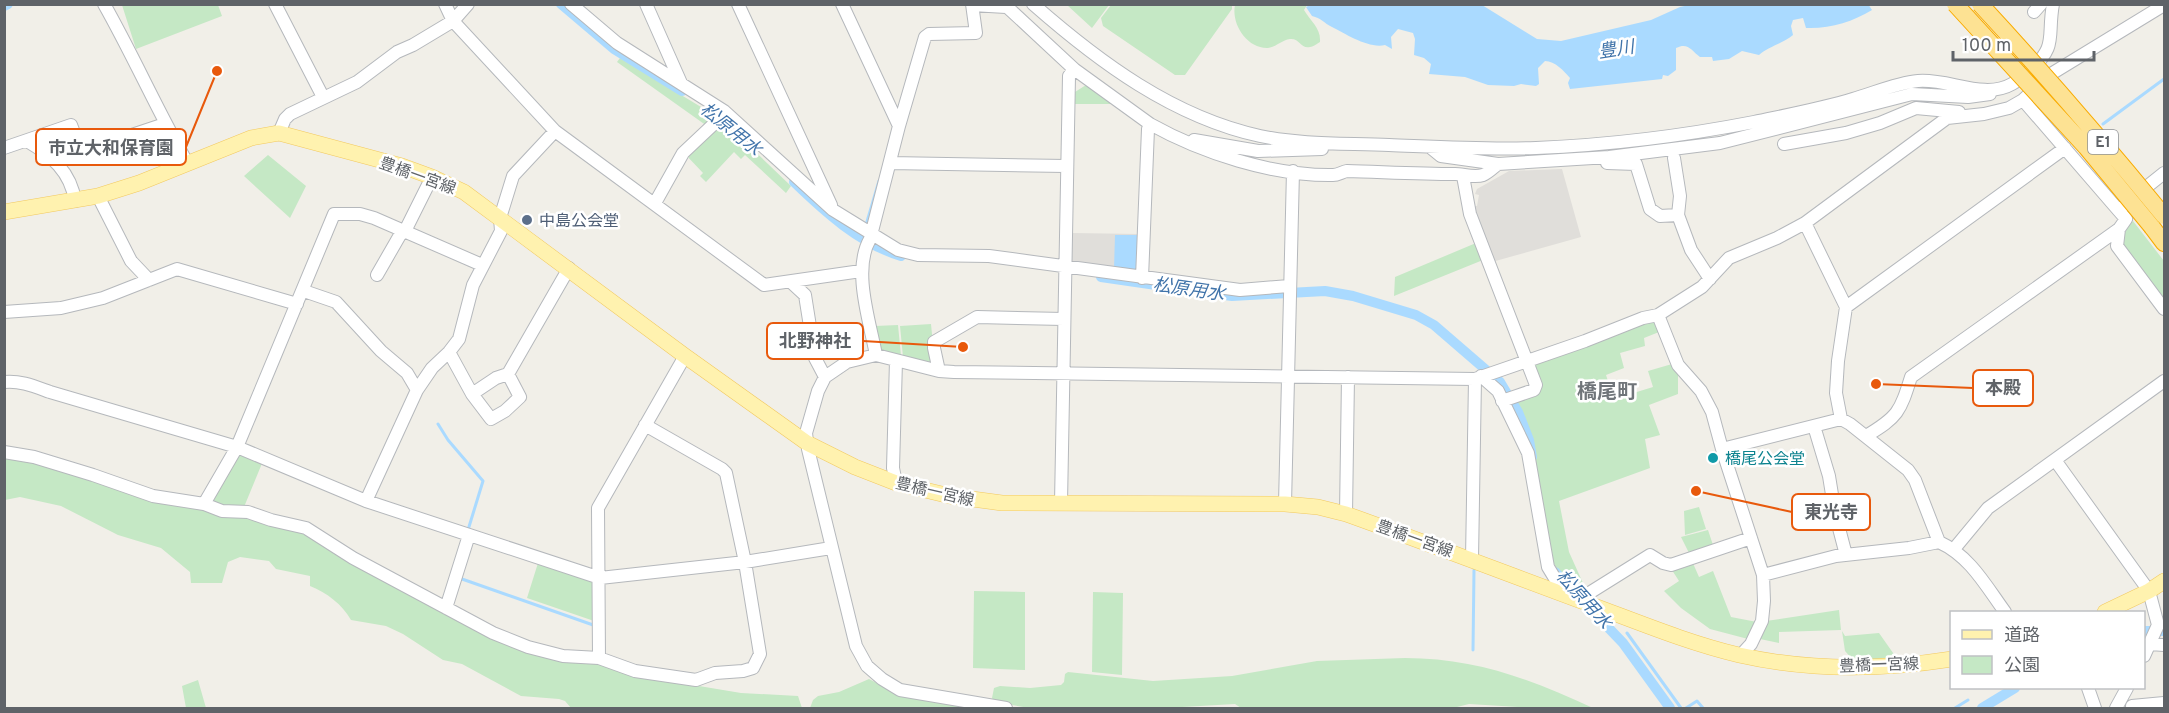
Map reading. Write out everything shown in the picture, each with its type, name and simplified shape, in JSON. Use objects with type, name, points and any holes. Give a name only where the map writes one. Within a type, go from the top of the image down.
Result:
[{"type":"highway","name":"E1","points":[[1955,4],[2086,147],[2158,221]]},
{"type":"highway","name":"E1","points":[[1980,4],[2107,147],[2158,221],[2164,243]]},
{"type":"main road","name":"豊橋一宮線","points":[[4,212],[98,196],[188,164],[251,138],[279,133],[402,166],[464,192],[685,356],[807,443],[855,467],[896,483],[971,500],[1002,503],[1285,504],[1318,507],[1346,514],[1472,559],[1665,632],[1741,655],[1815,666],[1859,667],[1905,666],[1950,659]]},
{"type":"main road","points":[[2107,611],[2149,591],[2164,581]]},
{"type":"street","points":[[104,4],[188,164]]},
{"type":"street","points":[[274,4],[323,97]]},
{"type":"street","points":[[445,4],[453,21],[555,131],[764,285],[861,271]]},
{"type":"street","points":[[279,133],[285,119],[290,114],[357,81],[397,52],[453,21],[468,4]]},
{"type":"street","points":[[571,4],[617,43],[724,111],[833,210],[869,239],[918,255],[989,256],[1240,291],[1289,286]]},
{"type":"street","points":[[646,4],[681,83]]},
{"type":"street","points":[[738,4],[833,210]]},
{"type":"street","points":[[842,4],[899,126]]},
{"type":"street","points":[[1033,4],[1101,59],[1164,101],[1205,120],[1260,136],[1294,141],[1430,147],[1537,148],[1663,137],[1714,130],[1803,112],[1920,81],[1997,89]]},
{"type":"street","points":[[1430,147],[1441,156],[1498,164],[1656,152],[1720,143],[1912,94],[1983,96],[2014,83],[2043,59],[2049,49],[2053,4]]},
{"type":"street","points":[[876,355],[861,271],[899,126],[926,37],[929,34],[976,33],[972,5],[1005,6],[1074,69],[1150,124],[1175,138],[1216,154],[1293,171],[1336,175],[1347,171],[1416,172],[1428,176],[1482,175],[1498,164]]},
{"type":"street","points":[[1006,708],[910,693],[891,686],[872,672],[856,646],[807,443],[807,426],[818,391],[825,377],[847,362],[876,355],[939,371],[1288,377],[1478,377],[1585,341],[1643,318],[1658,315],[1702,287],[1729,258],[1777,238],[1805,223],[1947,118],[2009,108],[2023,100],[2051,74],[2164,5]]},
{"type":"street","points":[[1061,503],[1066,166],[1069,76],[1074,69]]},
{"type":"street","points":[[1866,436],[1885,425],[1902,408],[1911,377],[2119,229],[2126,219],[2121,209],[2023,100]]},
{"type":"street","points":[[1784,144],[1846,133],[1880,123],[1916,108],[1959,112]]},
{"type":"street","points":[[655,203],[683,153],[717,121],[724,111]]},
{"type":"street","points":[[4,147],[71,125],[79,146],[87,150],[165,124]]},
{"type":"street","points":[[1142,278],[1150,124]]},
{"type":"street","points":[[366,501],[417,390],[432,368],[459,339],[469,296],[482,265],[501,231],[500,218],[513,176],[555,131]]},
{"type":"street","points":[[1175,138],[1258,151],[1316,150],[1328,148],[1332,146],[1332,143]]},
{"type":"street","points":[[27,141],[58,164],[74,190],[75,201]]},
{"type":"street","points":[[1846,307],[2065,148]]},
{"type":"street","points":[[1674,158],[1680,196],[1678,215],[1691,250],[1710,279]]},
{"type":"street","points":[[1576,159],[1636,164],[1650,209],[1660,216],[1678,215]]},
{"type":"street","points":[[890,163],[1066,166]]},
{"type":"street","points":[[1285,504],[1293,171]]},
{"type":"street","points":[[1463,176],[1470,214],[1534,379],[1534,390],[1502,401]]},
{"type":"street","points":[[377,275],[400,235],[405,231],[432,177]]},
{"type":"street","points":[[2156,179],[2164,189]]},
{"type":"street","points":[[98,196],[131,261],[149,280]]},
{"type":"street","points":[[204,504],[237,447],[304,291],[334,214],[360,214],[391,224],[482,265]]},
{"type":"street","points":[[1805,223],[1846,307],[1836,393],[1840,419],[1866,436],[1908,470],[1915,480],[1940,542]]},
{"type":"street","points":[[2119,229],[2117,246],[2164,309]]},
{"type":"street","points":[[472,394],[496,378],[508,374],[569,268]]},
{"type":"street","points":[[4,312],[61,308],[103,298],[177,269],[297,304]]},
{"type":"street","points":[[790,282],[805,295],[815,358],[825,377]]},
{"type":"street","points":[[304,291],[336,302],[381,351],[407,373],[417,390]]},
{"type":"street","points":[[1658,315],[1678,365],[1701,391],[1712,412],[1763,575],[1762,621],[1751,644],[1741,655]]},
{"type":"street","points":[[939,371],[934,342],[977,317],[1064,319]]},
{"type":"street","points":[[449,352],[472,394],[491,419],[506,411],[520,397],[508,374]]},
{"type":"street","points":[[599,658],[598,508],[685,356]]},
{"type":"street","points":[[896,361],[893,468],[896,483]]},
{"type":"street","points":[[1346,514],[1348,377]]},
{"type":"street","points":[[1478,377],[1497,391],[1528,453],[1548,567],[1572,597],[1650,555],[1671,565],[1751,538]]},
{"type":"street","points":[[1472,559],[1478,377]]},
{"type":"street","points":[[4,382],[12,381],[33,385],[237,447],[366,501],[600,578],[745,562],[831,548]]},
{"type":"street","points":[[1954,549],[1988,508],[2164,381]]},
{"type":"street","points":[[1722,449],[1840,419]]},
{"type":"street","points":[[4,452],[34,457],[153,496],[204,504],[222,511],[248,512],[306,528],[353,558],[446,608],[493,633],[528,647],[563,656],[599,658],[635,671],[696,680],[715,673],[753,668],[760,654],[745,562],[726,473],[722,468],[645,425]]},
{"type":"street","points":[[1814,426],[1829,476],[1835,513],[1846,555]]},
{"type":"street","points":[[2055,460],[2149,591],[2156,632],[2164,645]]},
{"type":"street","points":[[446,608],[469,535]]},
{"type":"street","points":[[1763,575],[1846,555],[1940,542],[1954,549],[1971,566],[2004,611]]},
{"type":"street","points":[[2145,654],[2156,632]]},
{"type":"street","points":[[2089,689],[2095,708]]},
{"type":"street","points":[[2116,708],[2126,689]]},
{"type":"street","points":[[2132,706],[2164,703]]},
{"type":"shaded area","points":[[1562,169],[1581,237],[1492,262],[1473,206],[1477,206],[1479,195],[1475,194],[1477,189],[1509,171]]},
{"type":"shaded area","points":[[1072,233],[1140,234],[1139,274],[1072,264]]},
{"type":"green space","points":[[122,5],[218,5],[222,16],[136,49]]},
{"type":"green space","points":[[1067,5],[1109,5],[1092,28]]},
{"type":"green space","points":[[1111,5],[1232,5],[1232,9],[1185,75],[1175,75],[1103,26],[1101,18]]},
{"type":"green space","points":[[1235,5],[1307,5],[1304,10],[1317,29],[1320,42],[1309,47],[1305,47],[1294,39],[1268,48],[1253,44],[1247,40],[1238,27],[1234,12]]},
{"type":"green space","points":[[620,58],[706,110],[715,118],[707,126],[617,62]]},
{"type":"green space","points":[[1086,85],[1113,104],[1074,104],[1075,92]]},
{"type":"green space","points":[[721,121],[791,186],[786,193],[745,155],[741,159],[734,152],[706,182],[700,176],[703,173],[685,154]]},
{"type":"green space","points":[[268,155],[306,186],[290,218],[244,176]]},
{"type":"green space","points":[[2133,221],[2164,261],[2164,302],[2124,249],[2124,234]]},
{"type":"green space","points":[[1476,243],[1483,260],[1394,296],[1395,277]]},
{"type":"green space","points":[[1649,321],[1656,323],[1659,332],[1644,338],[1645,346],[1620,353],[1624,368],[1606,375],[1614,399],[1653,387],[1648,371],[1672,364],[1678,373],[1678,394],[1649,405],[1660,435],[1645,439],[1650,468],[1559,501],[1569,552],[1587,592],[1567,582],[1554,564],[1532,440],[1514,399],[1530,394],[1531,364]]},
{"type":"green space","points":[[931,324],[935,365],[903,357],[900,326]]},
{"type":"green space","points":[[898,325],[901,356],[880,350],[875,326]]},
{"type":"green space","points":[[240,452],[263,461],[244,507],[224,509],[212,502]]},
{"type":"green space","points":[[4,455],[298,529],[491,636],[598,662],[633,675],[741,693],[798,696],[802,708],[571,708],[565,701],[559,699],[521,696],[462,664],[443,660],[403,634],[386,626],[351,620],[334,600],[310,586],[310,576],[276,569],[269,561],[240,557],[228,562],[222,583],[191,583],[190,572],[161,548],[118,535],[61,506],[20,497],[5,500]]},
{"type":"green space","points":[[1699,507],[1706,529],[1685,535],[1684,511]]},
{"type":"green space","points":[[1708,530],[1714,548],[1690,555],[1681,537]]},
{"type":"green space","points":[[1692,561],[1699,577],[1713,571],[1731,617],[1757,622],[1748,639],[1710,629],[1681,608],[1664,591],[1679,581],[1670,567]]},
{"type":"green space","points":[[538,563],[595,581],[594,621],[527,598]]},
{"type":"green space","points":[[974,591],[1025,592],[1025,670],[973,668]]},
{"type":"green space","points":[[1093,592],[1123,593],[1122,675],[1092,672]]},
{"type":"green space","points":[[1839,610],[1841,630],[1779,632],[1779,643],[1760,639],[1766,621]]},
{"type":"green space","points":[[1842,631],[1845,636],[1879,633],[1898,660],[1853,660],[1845,651]]},
{"type":"green space","points":[[1405,658],[1455,662],[1502,672],[1593,708],[1532,708],[1469,704],[1453,708],[1241,708],[1235,704],[1165,708],[1029,708],[995,702],[992,698],[994,688],[1000,686],[1030,688],[1061,685],[1068,672],[1153,681],[1232,676],[1317,661]]},
{"type":"green space","points":[[869,679],[898,694],[980,708],[810,708],[813,700],[818,696],[839,692]]},
{"type":"green space","points":[[198,680],[206,708],[186,708],[182,686]]},
{"type":"water","name":"豊川","points":[[1868,4],[1872,10],[1857,18],[1832,26],[1806,28],[1803,18],[1793,20],[1791,26],[1793,35],[1759,55],[1742,51],[1729,59],[1713,61],[1712,57],[1700,57],[1689,48],[1680,46],[1676,48],[1676,70],[1668,76],[1663,75],[1662,79],[1570,89],[1568,75],[1549,61],[1545,61],[1538,68],[1539,84],[1536,86],[1488,85],[1465,77],[1429,74],[1431,64],[1424,58],[1414,55],[1413,33],[1398,29],[1391,37],[1392,49],[1385,45],[1372,45],[1351,37],[1312,16],[1306,7],[1310,5],[1482,5],[1537,39],[1561,41],[1651,20],[1689,5]]},
{"type":"water","points":[[1115,235],[1139,235],[1138,273],[1114,269]]},
{"type":"waterway","name":"松原用水","points":[[4,6],[8,4]]},
{"type":"waterway","name":"松原用水","points":[[561,4],[614,49],[682,91]]},
{"type":"waterway","points":[[2103,124],[2164,79]]},
{"type":"waterway","points":[[866,225],[879,181]]},
{"type":"waterway","name":"松原用水","points":[[794,182],[830,215],[857,235],[901,256]]},
{"type":"waterway","name":"松原用水","points":[[1101,277],[1232,296],[1325,291],[1353,296],[1416,315],[1434,325],[1500,382],[1518,412],[1529,440],[1532,457]]},
{"type":"waterway","points":[[438,424],[448,440],[483,481],[468,530]]},
{"type":"waterway","points":[[1473,650],[1474,570]]},
{"type":"waterway","name":"松原用水","points":[[1555,572],[1623,643],[1670,708]]},
{"type":"waterway","points":[[462,579],[596,626]]},
{"type":"waterway","name":"松原用水","points":[[2145,631],[2164,631]]},
{"type":"waterway","points":[[1627,633],[1681,708]]},
{"type":"waterway","name":"松原用水","points":[[1982,708],[2013,689]]},
{"type":"waterway","points":[[1955,708],[1968,700]]},
{"type":"waterway","points":[[1686,708],[1697,701],[1703,708]]},
{"type":"place","name":"市立大和保育園","points":[[217,71]]},
{"type":"place","name":"中島公会堂","points":[[527,220]]},
{"type":"place","name":"北野神社","points":[[963,347]]},
{"type":"place","name":"本殿","points":[[1876,384]]},
{"type":"place","name":"橋尾公会堂","points":[[1713,458]]},
{"type":"place","name":"東光寺","points":[[1696,491]]},
{"type":"district","name":"橋尾町","points":[[1607,391]]}]
